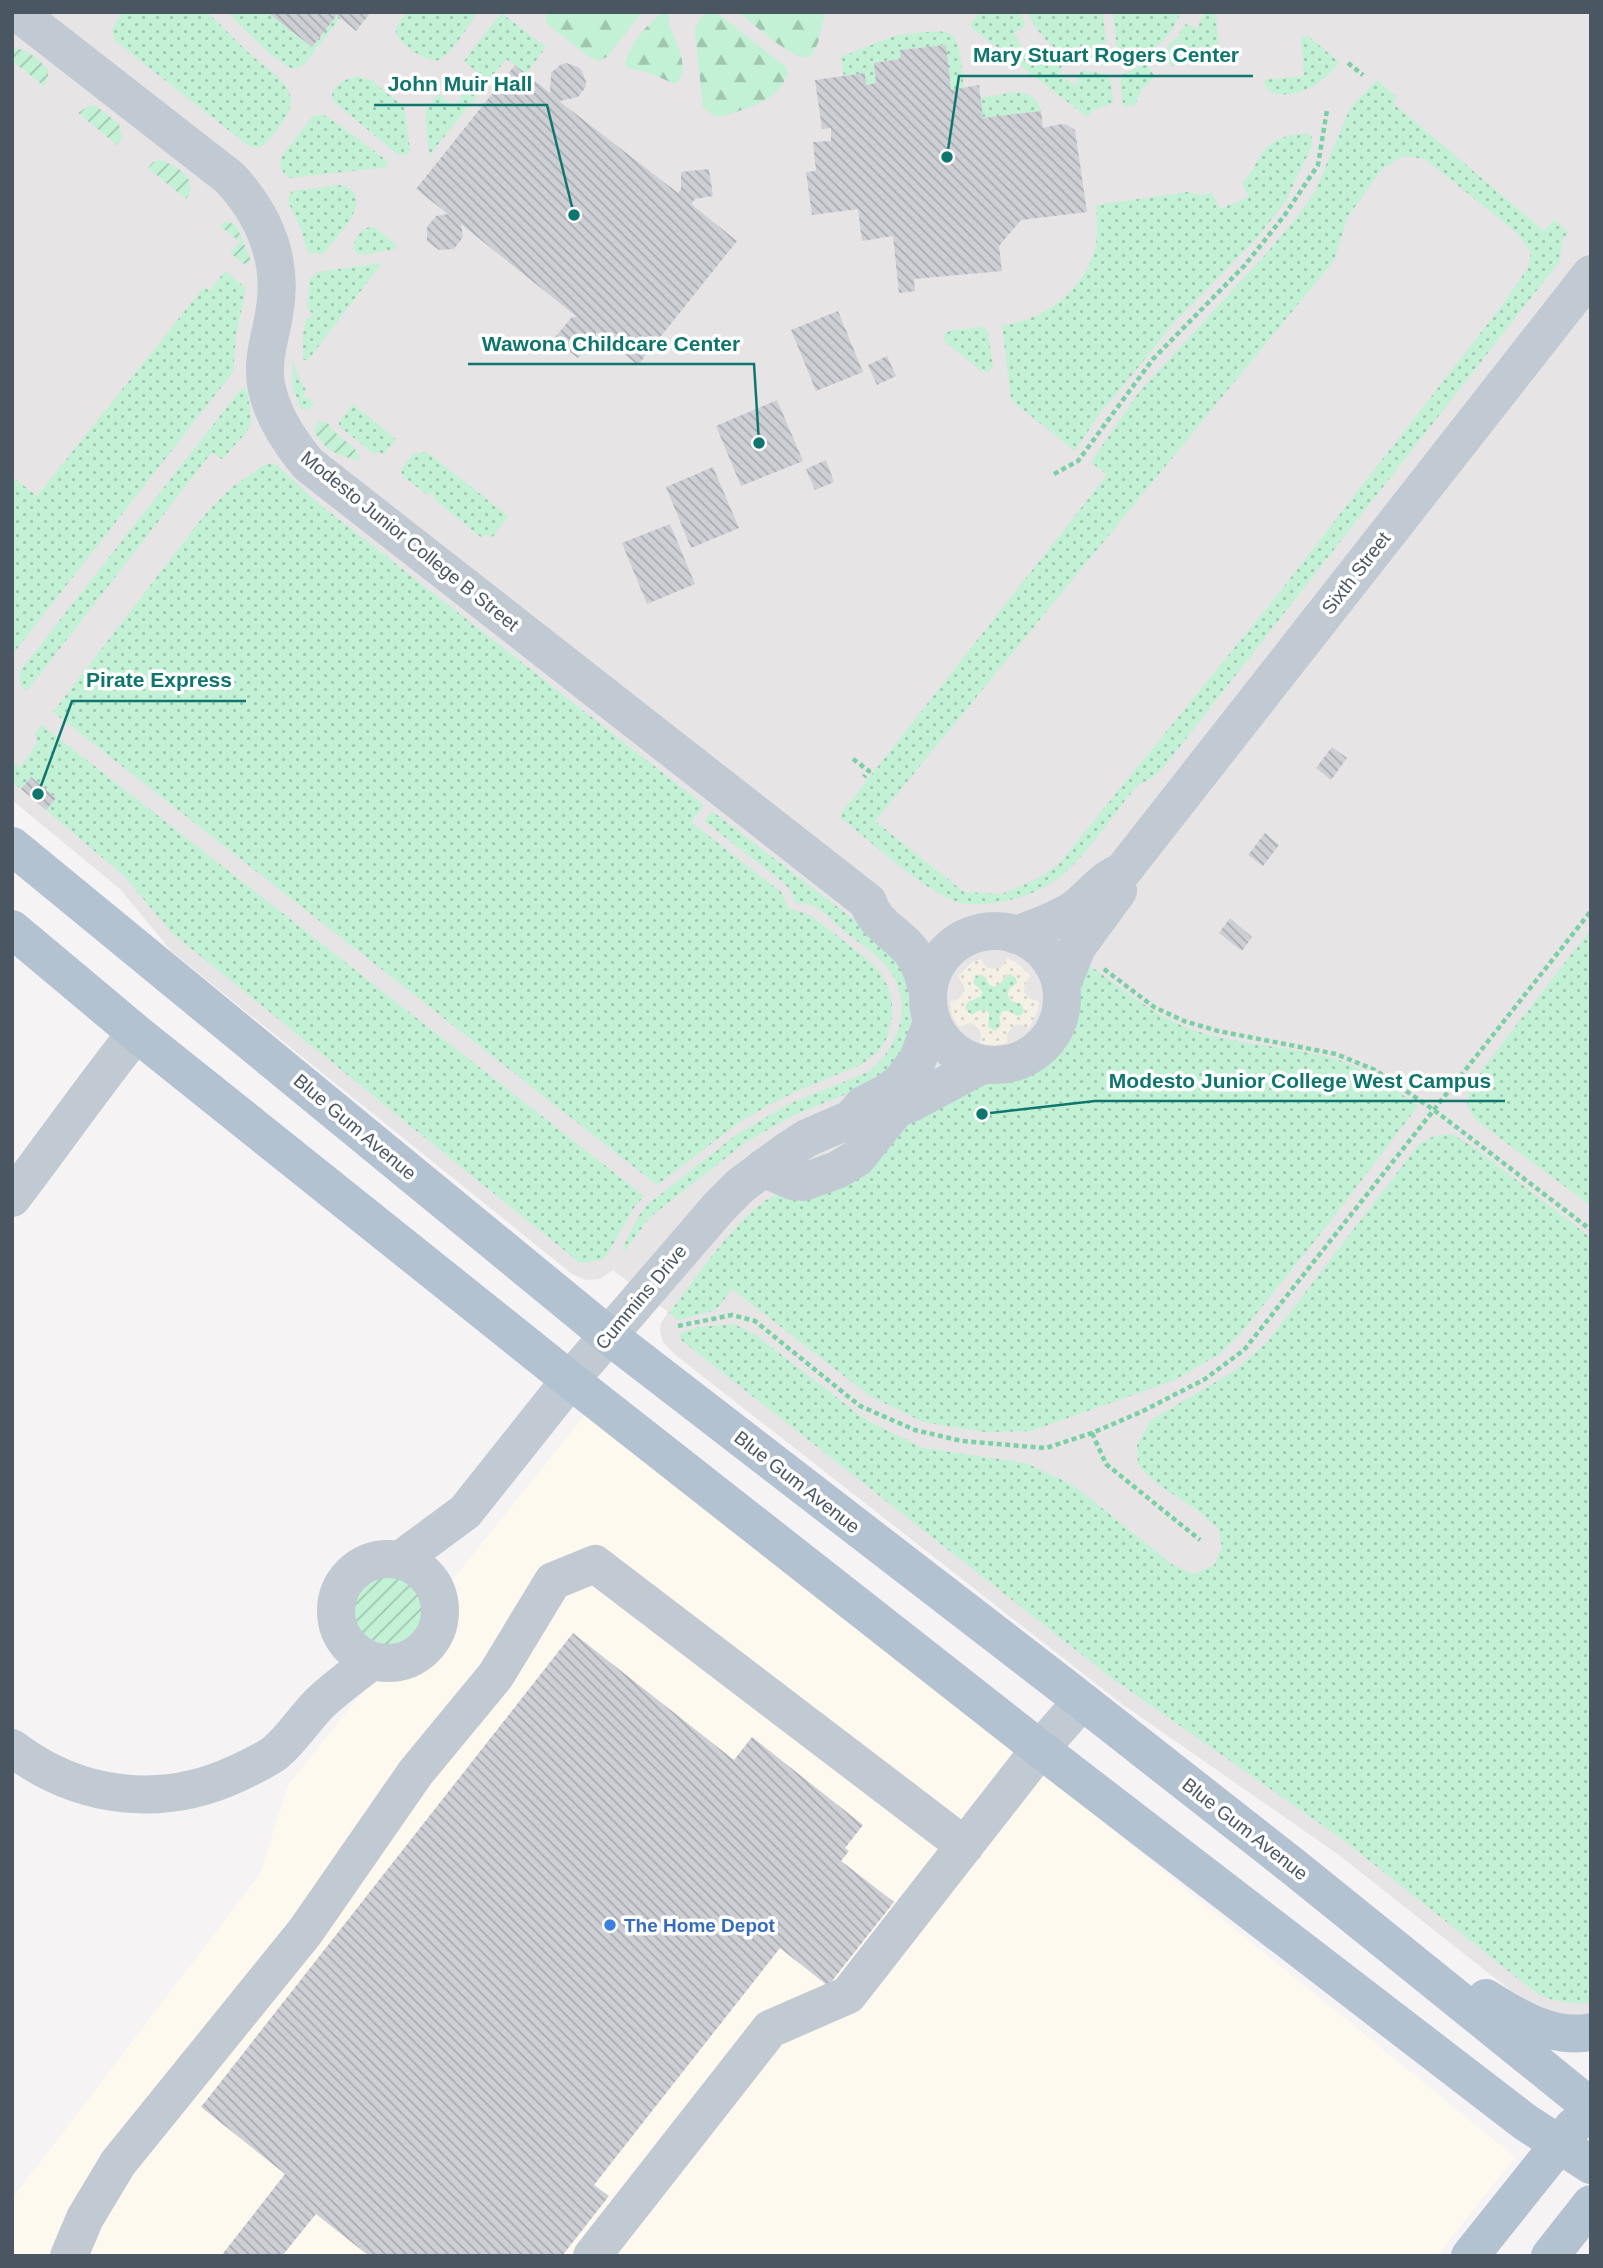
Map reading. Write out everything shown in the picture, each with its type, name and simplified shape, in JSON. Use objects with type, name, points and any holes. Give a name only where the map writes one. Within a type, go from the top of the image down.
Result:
[{"type":"main road","name":"Blue Gum Avenue","points":[[12,846],[609,1336],[1295,1868],[1591,2107]]},
{"type":"main road","points":[[12,929],[136,1033],[570,1380],[1040,1749],[1557,2145],[1591,2165]]},
{"type":"main road","points":[[1295,1868],[1512,2014],[1536,2026],[1562,2032],[1591,2032]]},
{"type":"main road","points":[[1470,2256],[1557,2145],[1591,2107]]},
{"type":"main road","points":[[1550,2256],[1591,2204]]},
{"type":"street","name":"Modesto Junior College B Street","points":[[17,12],[230,178],[259,215],[275,256],[277,278],[277,294],[265,359],[266,384],[284,432],[308,464],[868,902],[872,915],[912,952],[924,975],[930,1007]]},
{"type":"street","name":"Sixth Street","points":[[1016,935],[1060,918],[1083,903],[1108,877],[1122,872],[1591,274]]},
{"type":"street","name":"Sixth Street","points":[[1061,987],[1077,947],[1121,887],[1122,872]]},
{"type":"street","name":"Modesto Junior College B Street","points":[[868,902],[882,902],[911,922],[927,928],[968,937]]},
{"type":"street","points":[[992,932],[1016,935],[1045,954],[1058,976],[1061,1005],[1058,1020],[1050,1036],[1026,1057],[1010,1063],[982,1065],[951,1049],[930,1007],[933,973],[942,957],[954,945],[968,937],[992,932]]},
{"type":"street","name":"Cummins Drive","points":[[400,1560],[465,1512],[570,1380],[719,1207],[763,1168],[807,1138],[851,1119],[863,1105],[888,1093],[910,1072],[917,1061],[930,1007]]},
{"type":"street","points":[[12,1198],[136,1033]]},
{"type":"street","name":"Cummins Drive","points":[[851,1119],[866,1122],[982,1065]]},
{"type":"street","points":[[763,1168],[793,1181],[804,1182],[837,1170],[857,1158],[897,1108]]},
{"type":"street","name":"Cummins Drive","points":[[434,1587],[465,1512]]},
{"type":"street","points":[[383,1559],[400,1560],[417,1567],[430,1578],[434,1587],[441,1610],[439,1626],[432,1641],[420,1654],[405,1661],[388,1664],[358,1651],[337,1624],[335,1606],[340,1589],[350,1574],[365,1563],[383,1559]]},
{"type":"street","points":[[69,2256],[85,2218],[118,2162],[305,1932],[416,1772],[496,1675],[553,1581],[595,1564],[965,1846]]},
{"type":"street","points":[[12,1748],[60,1778],[101,1791],[137,1796],[176,1794],[215,1784],[275,1752],[321,1702],[358,1651]]},
{"type":"street","points":[[592,2256],[770,2029],[848,1995],[1040,1749],[1082,1701]]},
{"type":"path","points":[[1348,63],[1363,75]]},
{"type":"path","points":[[1054,474],[1078,461],[1153,359],[1245,265],[1284,216],[1318,164],[1327,110]]},
{"type":"path","points":[[853,759],[869,771],[864,777]]},
{"type":"path","points":[[678,1326],[732,1315],[755,1321],[860,1406],[915,1430],[962,1441],[1046,1448],[1092,1433],[1141,1412],[1205,1379],[1244,1350],[1591,911]]},
{"type":"path","points":[[1097,963],[1154,1007],[1172,1016],[1218,1031],[1320,1050],[1350,1058],[1376,1070],[1434,1110],[1591,1230]]},
{"type":"path","points":[[1092,1433],[1106,1464],[1200,1540]]},
{"type":"shaded area","points":[[12,12],[1591,12],[1591,2019],[1559,2019],[1510,1990],[1339,1855],[1122,1704],[673,1353],[663,1342],[660,1332],[661,1323],[668,1312],[613,1270],[600,1279],[586,1280],[572,1274],[172,952],[120,889],[12,800]]},
{"type":"shaded area","points":[[592,1406],[1515,2157],[1437,2256],[12,2256],[12,2199],[260,1874],[288,1785]]},
{"type":"green space","points":[[122,12],[206,12],[285,85],[291,103],[279,127],[260,147],[246,144],[114,40],[112,30]]},
{"type":"green space","points":[[227,12],[267,12],[312,47],[337,15],[340,18],[304,65],[292,69],[269,53]]},
{"type":"green space","points":[[407,12],[478,12],[449,52],[439,60],[434,60],[414,52],[398,36],[397,26]]},
{"type":"green space","points":[[546,12],[642,12],[607,57],[598,61],[551,27],[546,22]]},
{"type":"green space","points":[[664,12],[670,16],[668,22],[682,63],[680,78],[675,84],[625,65],[630,50],[640,35]]},
{"type":"green space","points":[[713,12],[788,71],[781,86],[770,97],[747,108],[720,116],[713,115],[703,107],[695,30],[701,18]]},
{"type":"green space","points":[[738,12],[825,12],[818,43],[810,57],[793,53],[783,47]]},
{"type":"green space","points":[[980,12],[1021,12],[1025,26],[1014,33],[1025,50],[1035,42],[1063,63],[1058,76],[1076,85],[1081,70],[1104,74],[1111,80],[1113,103],[1094,110],[1087,117],[969,26]]},
{"type":"green space","points":[[1027,12],[1103,12],[1108,60],[1104,65],[1068,56],[1041,34]]},
{"type":"green space","points":[[1113,12],[1181,12],[1172,30],[1158,45],[1123,64],[1118,59]]},
{"type":"green space","points":[[1204,12],[1216,12],[1219,57],[1191,58],[1172,66],[1161,53],[1178,36],[1185,24],[1197,29]]},
{"type":"green space","points":[[501,13],[546,47],[526,74],[506,59],[429,156],[425,111],[438,94],[454,106],[479,74],[464,61]]},
{"type":"green space","points":[[945,32],[954,37],[959,50],[964,88],[951,90],[945,45],[900,50],[901,59],[875,63],[876,83],[866,85],[865,73],[844,76],[841,57],[894,36]]},
{"type":"green space","points":[[1308,36],[1339,62],[1317,84],[1308,89],[1288,94],[1268,91],[1263,80],[1304,76],[1301,37]]},
{"type":"green space","points":[[14,48],[24,50],[48,70],[44,86],[12,61]]},
{"type":"green space","points":[[1146,63],[1155,77],[1142,89],[1134,107],[1123,105],[1122,76]]},
{"type":"green space","points":[[356,76],[371,80],[404,107],[410,150],[406,155],[397,154],[333,101],[332,91],[343,81]]},
{"type":"green space","points":[[1377,80],[1397,97],[1393,103],[1544,231],[1554,220],[1569,232],[1563,239],[1559,262],[1163,768],[1138,785],[1079,859],[1049,884],[1018,898],[973,904],[947,898],[916,878],[839,816],[1107,475],[1091,462],[1139,392],[1265,255],[1315,192],[1350,108]],"holes":[[[1403,156],[1425,159],[1517,233],[1531,252],[1528,268],[1500,308],[1278,594],[1058,865],[1037,879],[1002,894],[964,892],[875,821],[1335,259],[1347,218],[1381,170]]]},
{"type":"green space","points":[[1015,92],[1031,97],[1041,111],[983,118],[980,98]]},
{"type":"green space","points":[[89,106],[96,106],[119,124],[122,138],[117,145],[78,113]]},
{"type":"green space","points":[[321,114],[382,157],[387,162],[387,167],[290,178],[287,176],[281,167],[281,157],[312,117]]},
{"type":"green space","points":[[1308,133],[1312,137],[1312,146],[1286,200],[1258,237],[1171,326],[1102,410],[1075,451],[1011,400],[1002,325],[1034,317],[1062,300],[1074,288],[1084,275],[1096,244],[1096,205],[1188,192],[1201,195],[1212,193],[1220,209],[1249,197],[1242,182],[1268,146],[1286,137]]},
{"type":"green space","points":[[160,160],[180,170],[189,180],[190,192],[186,199],[148,168],[153,162]]},
{"type":"green space","points":[[341,185],[352,191],[356,198],[352,217],[323,254],[308,253],[301,229],[287,199],[292,191]]},
{"type":"green space","points":[[225,221],[236,225],[251,261],[244,264],[230,253],[240,242],[220,226]]},
{"type":"green space","points":[[370,227],[376,228],[397,246],[395,249],[363,255],[356,253],[353,248],[356,238]]},
{"type":"green space","points":[[382,263],[308,360],[303,360],[306,319],[313,316],[307,308],[310,279],[318,272]]},
{"type":"green space","points":[[225,271],[246,288],[236,336],[233,372],[12,655],[12,477],[37,496],[204,287],[210,291]]},
{"type":"green space","points":[[984,327],[988,332],[993,367],[988,372],[980,370],[944,341],[944,334],[952,330]]},
{"type":"green space","points":[[292,358],[306,390],[302,398],[309,398],[314,404],[308,409],[301,409],[293,388]]},
{"type":"green space","points":[[246,388],[251,415],[245,434],[223,460],[212,452],[27,691],[20,684],[20,671],[241,389]]},
{"type":"green space","points":[[353,404],[396,439],[384,454],[374,454],[339,426],[339,422]]},
{"type":"green space","points":[[319,421],[328,423],[355,450],[360,460],[339,455],[327,448],[314,431]]},
{"type":"green space","points":[[427,452],[508,516],[492,538],[487,534],[482,538],[435,500],[433,492],[427,495],[402,475],[401,470],[413,454]]},
{"type":"green space","points":[[267,463],[278,466],[318,503],[704,805],[691,822],[781,892],[789,909],[810,915],[867,959],[880,972],[892,1002],[887,1038],[878,1052],[861,1065],[799,1090],[737,1124],[657,1185],[53,712],[206,513],[231,488]]},
{"type":"green space","points":[[42,725],[644,1196],[633,1209],[607,1255],[602,1260],[580,1263],[172,933],[124,876],[46,810],[56,798],[31,777],[21,789],[12,782],[13,762],[20,767],[37,743],[35,733]]},
{"type":"green space","points":[[712,811],[857,922],[897,961],[912,990],[914,1020],[911,1035],[888,1071],[854,1091],[796,1114],[746,1142],[649,1218],[625,1251],[622,1249],[647,1205],[736,1135],[789,1104],[868,1072],[888,1050],[900,1023],[900,994],[896,980],[883,962],[820,910],[809,904],[795,903],[784,883],[704,821]]},
{"type":"green space","points":[[1591,929],[1591,1206],[1476,1120],[1467,1106],[1470,1085]]},
{"type":"green space","points":[[1086,963],[1139,1001],[1181,1025],[1231,1040],[1339,1060],[1380,1080],[1418,1106],[1326,1227],[1241,1333],[1221,1353],[1175,1380],[1031,1431],[985,1432],[923,1422],[870,1396],[732,1289],[716,1310],[678,1320],[669,1313],[737,1226],[768,1199],[977,1085],[1018,1076],[1052,1056],[1068,1032]]},
{"type":"green space","points":[[1009,974],[1016,978],[1017,983],[1009,989],[1016,1002],[1022,1004],[1024,1011],[1017,1016],[1009,1011],[998,1029],[991,1030],[980,1010],[974,1014],[968,1013],[966,1004],[981,996],[980,989],[973,983],[976,976],[982,975],[988,981],[1002,982]]},
{"type":"green space","points":[[1452,1134],[1475,1148],[1591,1238],[1591,2003],[1564,2002],[1539,1995],[1342,1839],[1109,1676],[681,1340],[680,1333],[699,1327],[734,1324],[756,1335],[866,1420],[923,1448],[1026,1463],[1073,1485],[1173,1565],[1194,1574],[1214,1565],[1222,1548],[1219,1529],[1197,1510],[1156,1483],[1138,1465],[1137,1445],[1151,1420],[1236,1370],[1268,1341],[1419,1144],[1434,1136]]},
{"type":"green space","points":[[389,1577],[414,1587],[424,1612],[414,1637],[389,1647],[364,1637],[354,1612],[364,1587]]},
{"type":"sand","points":[[1007,958],[1016,962],[1031,976],[1025,983],[1024,992],[1030,999],[1039,1001],[1038,1010],[1029,1028],[1018,1024],[1010,1029],[1007,1034],[1008,1043],[987,1045],[980,1043],[981,1033],[976,1026],[970,1023],[959,1027],[952,1015],[950,1001],[962,995],[964,986],[958,976],[972,962],[981,959],[986,967],[993,969],[999,968]],"holes":[[[980,974],[986,977],[993,987],[1000,984],[1006,974],[1016,978],[1017,983],[1009,989],[1008,995],[1011,1001],[1022,1004],[1024,1011],[1017,1016],[1003,1011],[999,1017],[1001,1025],[996,1031],[988,1027],[987,1011],[980,1010],[972,1015],[965,1009],[967,1002],[981,996],[982,991],[973,983],[974,978]]]},
{"type":"building","points":[[267,12],[371,12],[356,31],[337,15],[312,47]]},
{"type":"building","points":[[946,45],[951,90],[979,85],[983,118],[1041,111],[1043,128],[1061,124],[1075,130],[1087,212],[1021,220],[999,246],[1002,271],[914,279],[915,291],[899,293],[893,236],[862,241],[858,209],[812,215],[806,172],[816,171],[813,142],[831,141],[831,128],[822,129],[815,80],[865,73],[866,85],[876,83],[874,63],[901,59],[900,50]]},
{"type":"building","points":[[566,63],[582,71],[585,88],[578,97],[559,101],[678,193],[681,189],[681,172],[709,169],[713,196],[695,199],[691,204],[737,241],[638,365],[596,332],[596,336],[578,358],[557,343],[556,336],[572,317],[577,317],[461,224],[463,237],[454,249],[439,250],[427,241],[427,227],[436,216],[448,214],[416,189],[515,65],[550,93],[551,73]]},
{"type":"building","points":[[838,311],[863,372],[816,391],[791,330]]},
{"type":"building","points":[[887,356],[896,376],[877,385],[868,365]]},
{"type":"building","points":[[777,400],[803,461],[741,486],[716,426]]},
{"type":"building","points":[[826,460],[834,482],[815,490],[806,469]]},
{"type":"building","points":[[713,467],[739,528],[691,548],[666,487]]},
{"type":"building","points":[[670,524],[695,584],[647,604],[622,543]]},
{"type":"building","points":[[1332,747],[1347,758],[1331,780],[1316,768]]},
{"type":"building","points":[[31,777],[56,798],[46,810],[21,789]]},
{"type":"building","points":[[1265,833],[1279,845],[1263,866],[1248,855]]},
{"type":"building","points":[[1230,918],[1252,937],[1242,951],[1219,933]]},
{"type":"building","name":"The Home Depot","points":[[573,1633],[734,1760],[752,1737],[863,1825],[845,1848],[849,1851],[841,1861],[894,1902],[828,1986],[780,1948],[594,2185],[609,2196],[562,2256],[369,2256],[316,2214],[282,2256],[221,2256],[285,2174],[201,2107]]},
{"type":"place","name":"Mary Stuart Rogers Center","points":[[947,157]]},
{"type":"place","name":"John Muir Hall","points":[[574,215]]},
{"type":"place","name":"Wawona Childcare Center","points":[[759,443]]},
{"type":"place","name":"Pirate Express","points":[[38,794]]},
{"type":"place","name":"Modesto Junior College West Campus","points":[[982,1114]]},
{"type":"place","name":"The Home Depot","points":[[610,1925]]}]
